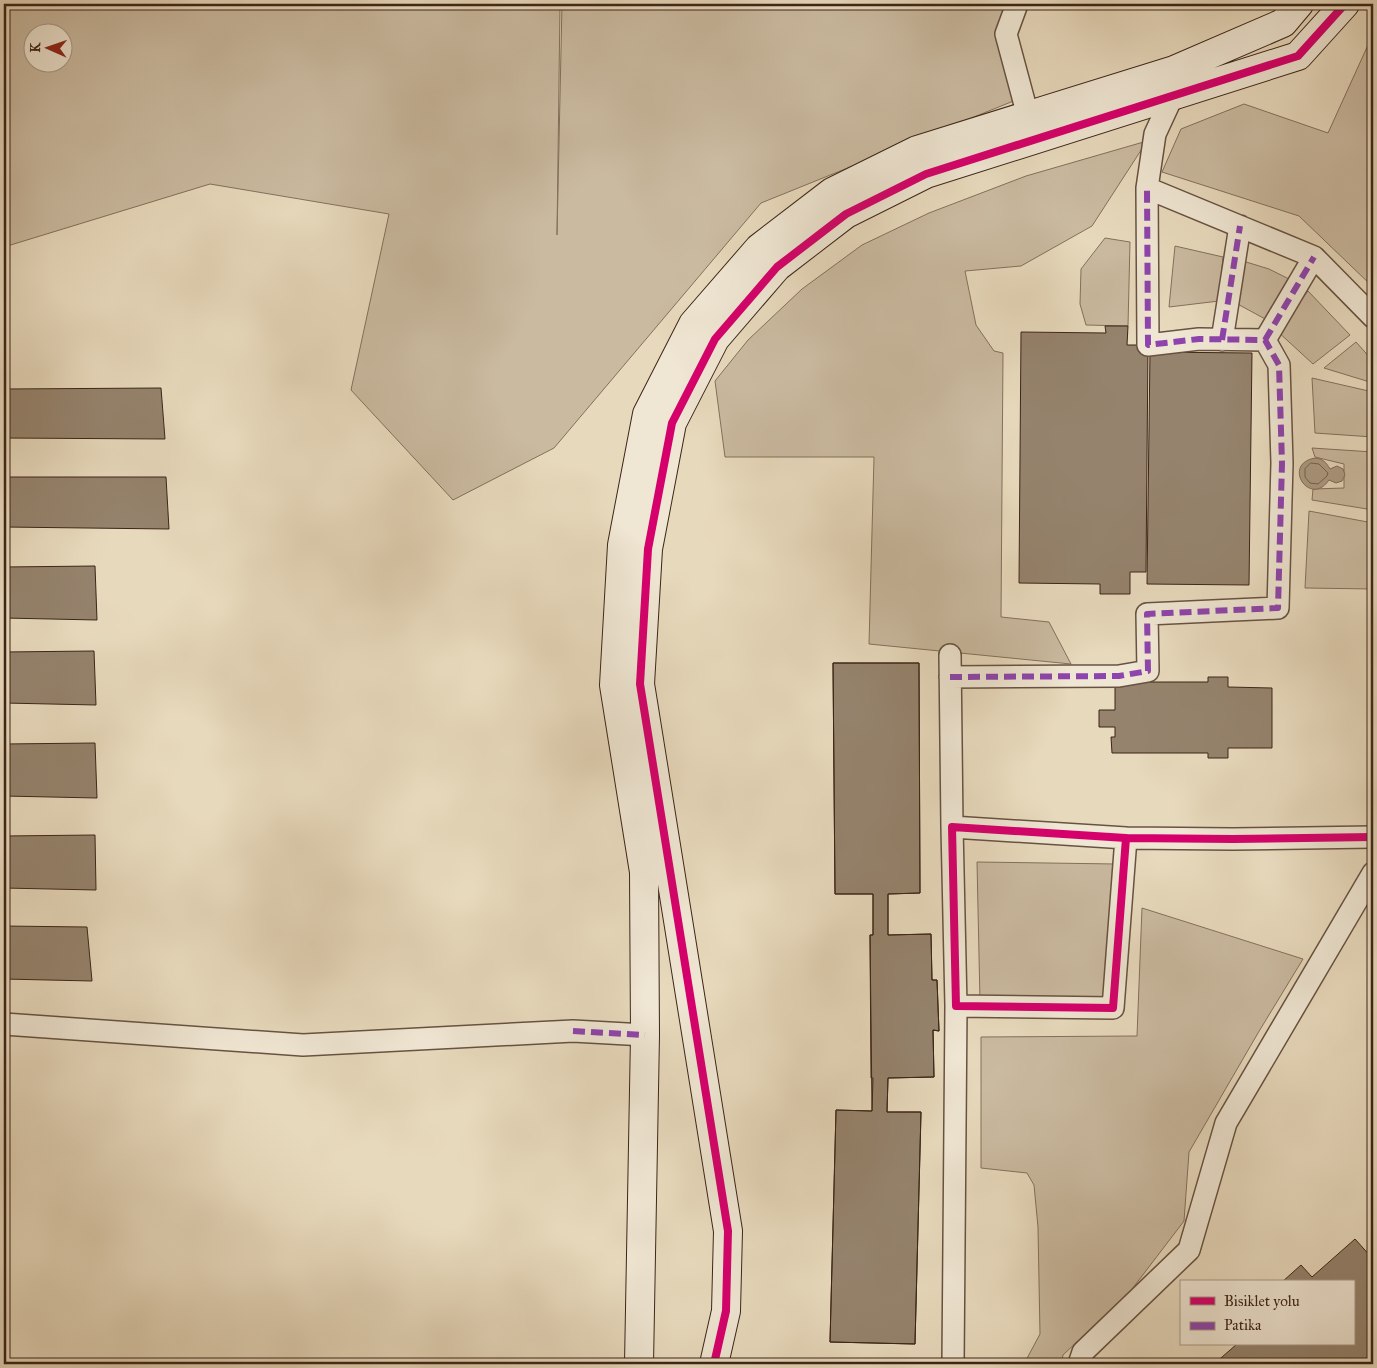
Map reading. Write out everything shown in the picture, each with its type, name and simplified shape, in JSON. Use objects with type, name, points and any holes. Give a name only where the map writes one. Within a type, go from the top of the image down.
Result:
[{"type":"street","points":[[1017,4],[1006,34],[1028,116]]},
{"type":"street","points":[[714,1364],[726,1311],[728,1231],[640,684],[648,549],[672,423],[714,339],[777,267],[846,214],[926,174],[1174,82],[1283,23],[1299,4]]},
{"type":"street","points":[[639,1364],[645,1036],[644,872],[614,685],[622,546],[648,414],[693,324],[759,248],[832,192],[908,154],[1028,116],[1174,82],[1298,56],[1345,4]]},
{"type":"street","points":[[1174,82],[1155,134],[1147,188],[1148,345],[1198,339],[1265,340]]},
{"type":"street","points":[[1147,188],[1314,257],[1373,317]]},
{"type":"street","points":[[1222,340],[1240,226]]},
{"type":"street","points":[[1265,340],[1314,257]]},
{"type":"street","points":[[950,677],[1119,676],[1148,671],[1148,614],[1278,608],[1282,464],[1279,365],[1265,340]]},
{"type":"street","points":[[950,654],[956,1006],[953,1364]]},
{"type":"street","points":[[952,827],[1126,838],[1373,838]]},
{"type":"street","points":[[956,1006],[1113,1008],[1126,838]]},
{"type":"street","points":[[1079,1364],[1083,1352],[1189,1250],[1226,1123],[1373,873]]},
{"type":"street","points":[[4,1024],[303,1045],[573,1031],[645,1036]]},
{"type":"shaded area","points":[[4,4],[560,4],[557,235],[562,4],[1008,4],[1016,100],[761,203],[554,448],[453,500],[351,390],[389,214],[210,184],[4,247]]},
{"type":"shaded area","points":[[1373,34],[1373,287],[1299,216],[1162,172],[1181,129],[1244,104],[1328,133]]},
{"type":"shaded area","points":[[1147,141],[1092,226],[1021,266],[965,271],[976,325],[994,351],[1003,353],[1001,617],[1049,622],[1071,664],[869,644],[874,457],[725,457],[715,381],[748,340],[802,289],[862,245],[929,213],[1026,176]]},
{"type":"shaded area","points":[[1105,238],[1130,242],[1128,326],[1086,325],[1080,304],[1081,269]]},
{"type":"shaded area","points":[[1175,246],[1223,257],[1219,301],[1169,307]]},
{"type":"shaded area","points":[[1243,261],[1269,269],[1295,282],[1267,320],[1232,301]]},
{"type":"shaded area","points":[[1308,291],[1350,335],[1313,364],[1276,330]]},
{"type":"shaded area","points":[[1356,342],[1373,361],[1373,383],[1324,368]]},
{"type":"shaded area","points":[[1312,378],[1373,392],[1373,437],[1315,433]]},
{"type":"shaded area","points":[[1312,448],[1373,452],[1373,510],[1312,500],[1313,489],[1344,488],[1344,464],[1315,457]]},
{"type":"shaded area","points":[[1309,511],[1373,523],[1373,589],[1305,588]]},
{"type":"shaded area","points":[[977,862],[1116,864],[1117,1006],[980,1001]]},
{"type":"shaded area","points":[[1142,908],[1303,959],[1189,1152],[1184,1221],[1129,1293],[1063,1355],[1061,1364],[1024,1364],[1040,1334],[1038,1227],[1034,1185],[1027,1173],[981,1168],[981,1037],[1137,1036]]},
{"type":"water","points":[[1315,458],[1324,461],[1330,469],[1337,466],[1343,469],[1345,475],[1342,481],[1336,483],[1329,480],[1322,487],[1314,489],[1307,487],[1299,475],[1300,468],[1305,462]]},
{"type":"building","points":[[1105,326],[1128,326],[1127,345],[1148,345],[1146,572],[1130,572],[1130,594],[1100,594],[1100,584],[1019,583],[1021,332],[1106,333]]},
{"type":"building","points":[[1150,352],[1252,353],[1249,585],[1147,584]]},
{"type":"building","points":[[161,388],[165,439],[4,438],[4,389]]},
{"type":"building","points":[[4,477],[166,477],[169,529],[4,527]]},
{"type":"building","points":[[95,566],[97,620],[4,618],[4,567]]},
{"type":"building","points":[[94,651],[96,705],[4,703],[4,652]]},
{"type":"building","points":[[833,663],[919,663],[920,893],[888,894],[888,935],[931,934],[932,980],[937,980],[939,1031],[933,1030],[934,1077],[888,1078],[887,1112],[921,1112],[915,1344],[830,1342],[836,1110],[872,1111],[873,1078],[871,1078],[870,935],[873,935],[873,894],[835,894]]},
{"type":"building","points":[[833,663],[919,663],[920,893],[888,894],[888,935],[931,934],[932,980],[937,980],[939,1031],[933,1030],[934,1077],[888,1078],[887,1112],[921,1112],[915,1344],[830,1342],[836,1110],[872,1111],[870,935],[873,935],[873,894],[835,894]]},
{"type":"building","points":[[1208,677],[1228,677],[1228,687],[1272,688],[1272,748],[1228,748],[1228,758],[1208,758],[1208,753],[1112,753],[1111,737],[1115,737],[1115,727],[1099,727],[1099,710],[1115,710],[1115,682],[1208,682]]},
{"type":"building","points":[[95,743],[97,798],[4,796],[4,744]]},
{"type":"building","points":[[95,835],[96,890],[4,888],[4,836]]},
{"type":"building","points":[[4,926],[87,927],[92,981],[4,979]]},
{"type":"building","points":[[1355,1239],[1373,1259],[1373,1364],[1214,1364],[1235,1346],[1354,1346],[1354,1280],[1284,1280],[1301,1265],[1312,1277]]},
{"type":"marked path","points":[[950,677],[1119,676],[1148,671],[1147,614],[1278,608],[1282,463],[1279,365],[1265,340],[1199,339],[1148,345],[1147,188]]},
{"type":"marked path","points":[[1222,340],[1240,226]]},
{"type":"marked path","points":[[1265,340],[1314,257]]},
{"type":"marked path","points":[[573,1031],[645,1035]]},
{"type":"cycle path","points":[[714,1364],[726,1311],[728,1231],[640,684],[648,549],[672,423],[715,339],[777,267],[846,214],[926,174],[1298,56],[1345,4]]},
{"type":"cycle path","points":[[1126,838],[1113,1008],[956,1006],[952,827],[1126,838],[1373,837]]}]
